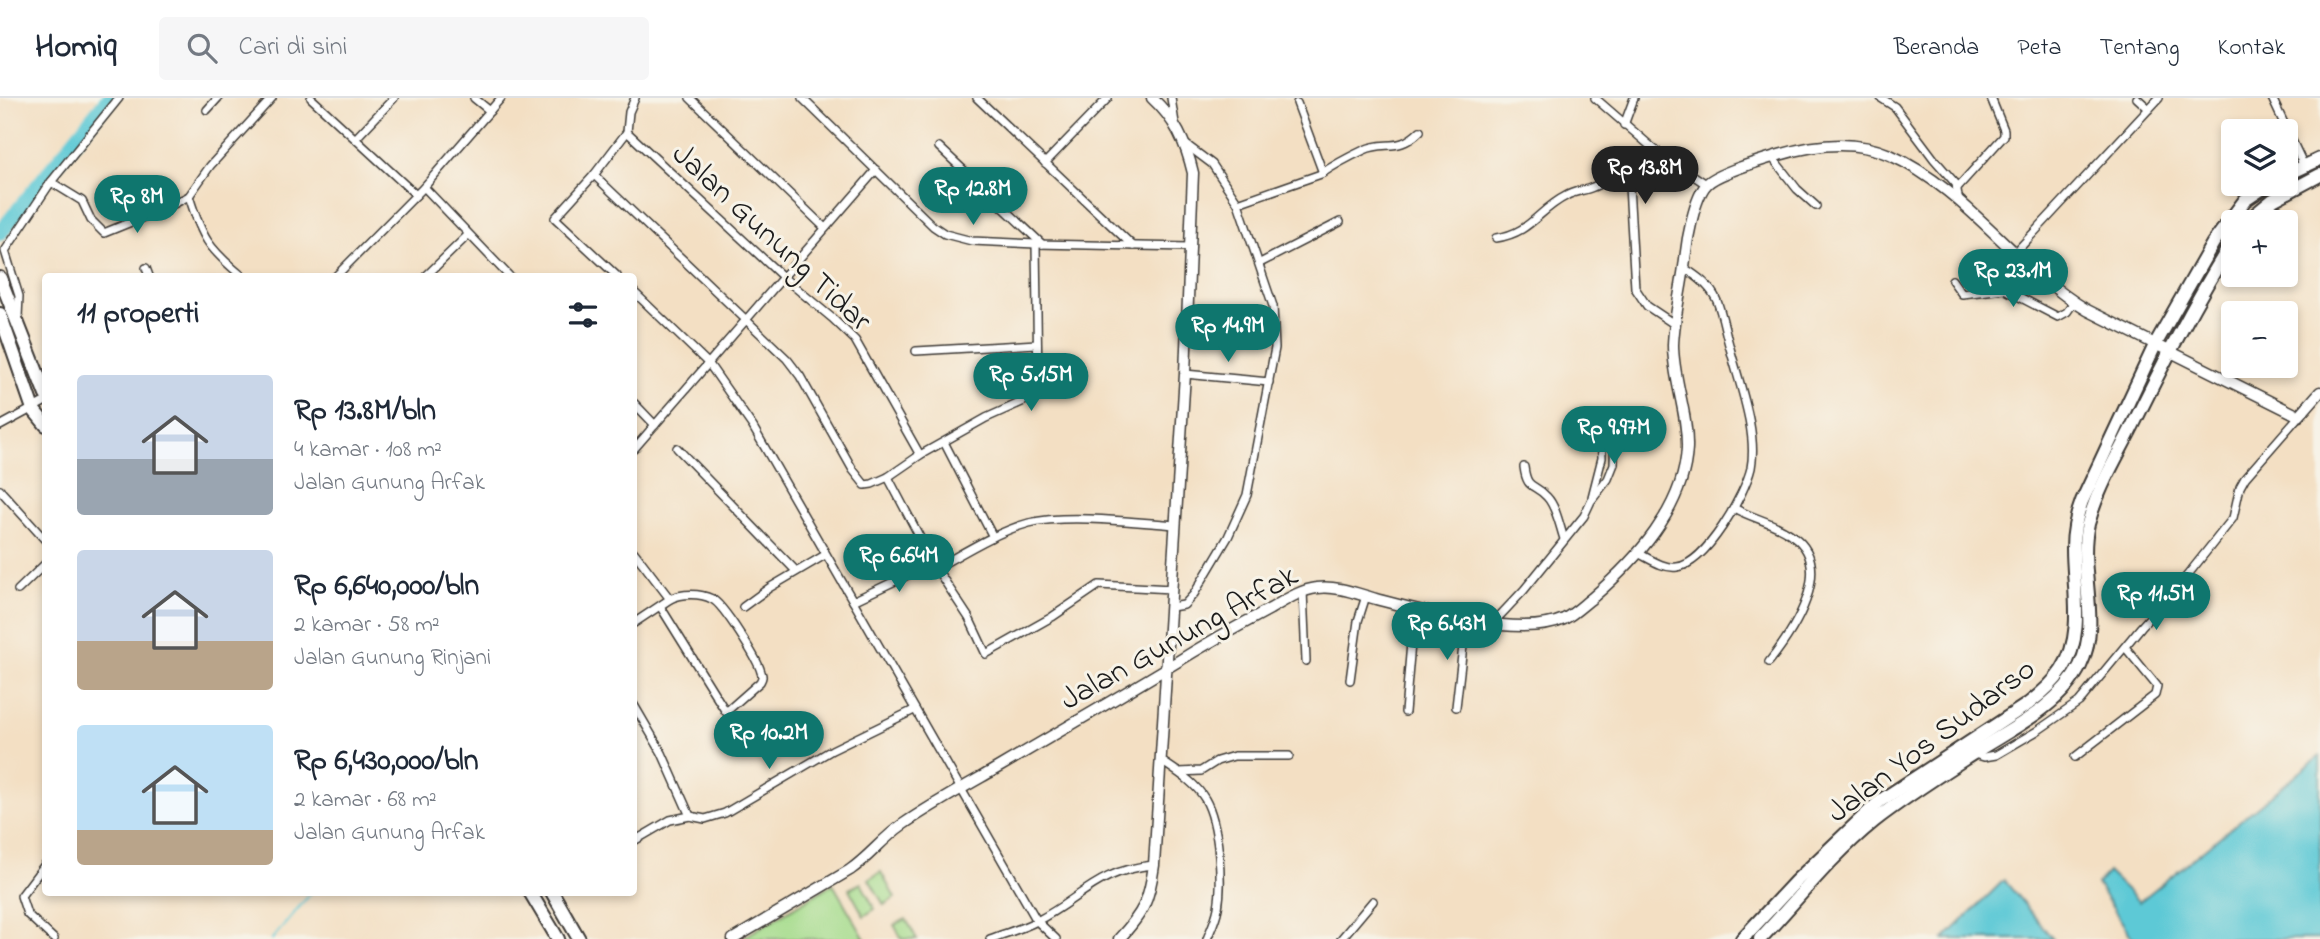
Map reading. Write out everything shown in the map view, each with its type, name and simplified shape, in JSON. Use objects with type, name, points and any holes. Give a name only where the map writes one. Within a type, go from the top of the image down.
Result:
[{"type":"highway","points":[[2298,169],[2320,159]]},
{"type":"highway","points":[[2261,210],[2273,200],[2320,175]]},
{"type":"highway","name":"Jalan Yos Sudarso","points":[[1760,939],[1873,822],[2047,690],[2062,670],[2073,640],[2076,607],[2074,523],[2092,477],[2157,343],[2213,243],[2230,218],[2251,196]]},
{"type":"highway","name":"Jalan Yos Sudarso","points":[[1742,939],[1796,881],[1880,801],[2017,725],[2050,701],[2067,684],[2080,665],[2088,635],[2086,545],[2093,508],[2170,350],[2221,262]]},
{"type":"highway","points":[[0,278],[42,384]]},
{"type":"highway","points":[[0,314],[33,409],[42,420]]},
{"type":"highway","points":[[532,896],[558,939]]},
{"type":"highway","points":[[554,896],[579,939]]},
{"type":"street","points":[[18,321],[19,296],[5,251],[51,182],[119,98]]},
{"type":"street","points":[[207,110],[218,98]]},
{"type":"street","points":[[51,182],[82,201],[104,233],[189,196],[210,166],[272,98]]},
{"type":"street","points":[[311,98],[416,195]]},
{"type":"street","points":[[356,138],[394,98]]},
{"type":"street","points":[[474,98],[490,111]]},
{"type":"street","points":[[339,273],[424,187],[501,98]]},
{"type":"street","points":[[614,273],[555,218],[594,175],[626,132],[629,112],[635,98]]},
{"type":"street","points":[[690,98],[825,228]]},
{"type":"street","points":[[802,98],[933,226],[945,234],[972,241],[1189,247]]},
{"type":"street","points":[[977,98],[1134,247]]},
{"type":"street","points":[[1045,163],[1108,98]]},
{"type":"street","points":[[1119,939],[1140,916],[1148,898],[1154,865],[1185,374],[1193,173],[1175,124],[1152,98]]},
{"type":"street","points":[[1171,98],[1175,124]]},
{"type":"street","points":[[1595,98],[1655,150],[1706,184],[1772,157],[1825,144],[1872,149],[1892,156],[1928,178],[1993,232],[2014,255],[2074,302],[2300,416]]},
{"type":"street","points":[[1624,125],[1634,98]]},
{"type":"street","points":[[1881,98],[1895,107],[1957,188],[1959,203]]},
{"type":"street","points":[[1957,188],[2003,138],[2004,130],[1991,98]]},
{"type":"street","points":[[2137,98],[2149,109]]},
{"type":"street","points":[[2014,255],[2159,98]]},
{"type":"street","points":[[2272,98],[2304,166]]},
{"type":"street","points":[[1297,103],[1323,173]]},
{"type":"street","points":[[1238,203],[1323,173],[1331,166],[1365,149],[1406,143],[1420,131]]},
{"type":"street","name":"Jalan Gunung Tidar","points":[[626,132],[855,340],[920,455]]},
{"type":"street","points":[[1171,607],[1184,605],[1191,598],[1213,564],[1247,495],[1275,348],[1273,306],[1238,203],[1212,164],[1184,143]]},
{"type":"street","points":[[594,175],[787,359],[800,376],[864,485],[888,477],[920,455],[1024,401],[1033,393],[1038,381],[1040,244],[939,147]]},
{"type":"street","points":[[1496,238],[1512,236],[1566,196],[1591,188],[1628,169],[1655,150]]},
{"type":"street","points":[[1772,157],[1797,189],[1816,206]]},
{"type":"street","points":[[1628,169],[1634,288],[1647,306],[1674,324]]},
{"type":"street","points":[[637,446],[876,170]]},
{"type":"street","name":"Jalan Gunung Arfak","points":[[733,939],[850,870],[901,825],[1222,634],[1303,591],[1332,587],[1414,609],[1492,624],[1561,621],[1570,616],[1614,579],[1638,553],[1672,505],[1677,493],[1686,460],[1687,443],[1673,350],[1674,324],[1692,223],[1706,184]]},
{"type":"street","points":[[424,187],[506,273]]},
{"type":"street","points":[[189,196],[205,240],[222,260],[239,273]]},
{"type":"street","points":[[1260,263],[1339,222]]},
{"type":"street","points":[[429,273],[468,235]]},
{"type":"street","points":[[1638,553],[1668,568],[1684,566],[1706,548],[1734,508],[1751,467],[1751,438],[1742,393],[1717,300],[1697,276],[1684,268]]},
{"type":"street","points":[[1952,280],[1962,294],[2004,289],[2058,317],[2067,312],[2074,302]]},
{"type":"street","points":[[637,295],[709,364],[753,428],[1037,921],[1056,939]]},
{"type":"street","points":[[916,351],[1037,344]]},
{"type":"street","points":[[1185,374],[1269,382]]},
{"type":"street","points":[[1970,749],[1984,757],[1996,755],[2079,702],[2186,578],[2233,518],[2240,487],[2245,478],[2320,393]]},
{"type":"street","points":[[0,426],[42,403]]},
{"type":"street","points":[[637,406],[655,425]]},
{"type":"street","points":[[1591,502],[1602,458],[1601,426]]},
{"type":"street","points":[[1492,624],[1524,590],[1584,516],[1608,479],[1614,464],[1615,431]]},
{"type":"street","points":[[944,442],[993,537]]},
{"type":"street","points":[[677,448],[796,571]]},
{"type":"street","points":[[1524,467],[1526,478],[1532,487],[1549,498],[1564,539]]},
{"type":"street","points":[[888,477],[935,565],[969,618],[986,654],[1052,617],[1099,585],[1171,589]]},
{"type":"street","points":[[0,490],[42,537]]},
{"type":"street","points":[[1734,508],[1789,533],[1802,543],[1808,557],[1811,572],[1805,608],[1786,641],[1769,662]]},
{"type":"street","points":[[853,601],[1028,523],[1103,521],[1175,525]]},
{"type":"street","points":[[743,607],[825,555]]},
{"type":"street","points":[[637,556],[670,599]]},
{"type":"street","points":[[18,590],[42,567]]},
{"type":"street","points":[[1303,591],[1306,661]]},
{"type":"street","points":[[637,621],[670,599],[679,595],[695,595],[716,601],[761,671],[762,679],[758,686],[726,712],[660,606]]},
{"type":"street","points":[[1350,680],[1358,621],[1366,596]]},
{"type":"street","points":[[1405,712],[1414,609]]},
{"type":"street","points":[[1456,707],[1466,621]]},
{"type":"street","points":[[2075,757],[2155,695],[2157,686],[2125,647]]},
{"type":"street","points":[[637,710],[662,753],[690,817]]},
{"type":"street","points":[[637,839],[670,820],[690,817],[705,820],[724,813],[832,750],[914,710]]},
{"type":"street","points":[[1179,772],[1201,771],[1217,761],[1234,756],[1289,756]]},
{"type":"street","points":[[1160,759],[1196,786],[1206,800],[1213,821],[1219,891],[1218,908],[1207,939]]},
{"type":"street","points":[[990,939],[1037,921],[1098,880],[1137,866],[1154,865]]},
{"type":"street","points":[[42,868],[21,896],[27,914],[54,939]]},
{"type":"street","points":[[1341,939],[1373,901]]},
{"type":"green space","points":[[881,872],[895,898],[884,905],[869,879]]},
{"type":"green space","points":[[861,883],[875,909],[864,916],[849,889]]},
{"type":"green space","points":[[833,884],[865,939],[741,939]]},
{"type":"green space","points":[[906,919],[917,939],[902,939],[894,925]]},
{"type":"water","points":[[2320,756],[2320,939],[2133,939],[2097,884],[2108,872],[2139,902]]},
{"type":"water","points":[[2004,880],[2053,939],[1944,939]]},
{"type":"waterway","points":[[0,233],[109,98]]},
{"type":"waterway","points":[[272,939],[309,896]]}]
